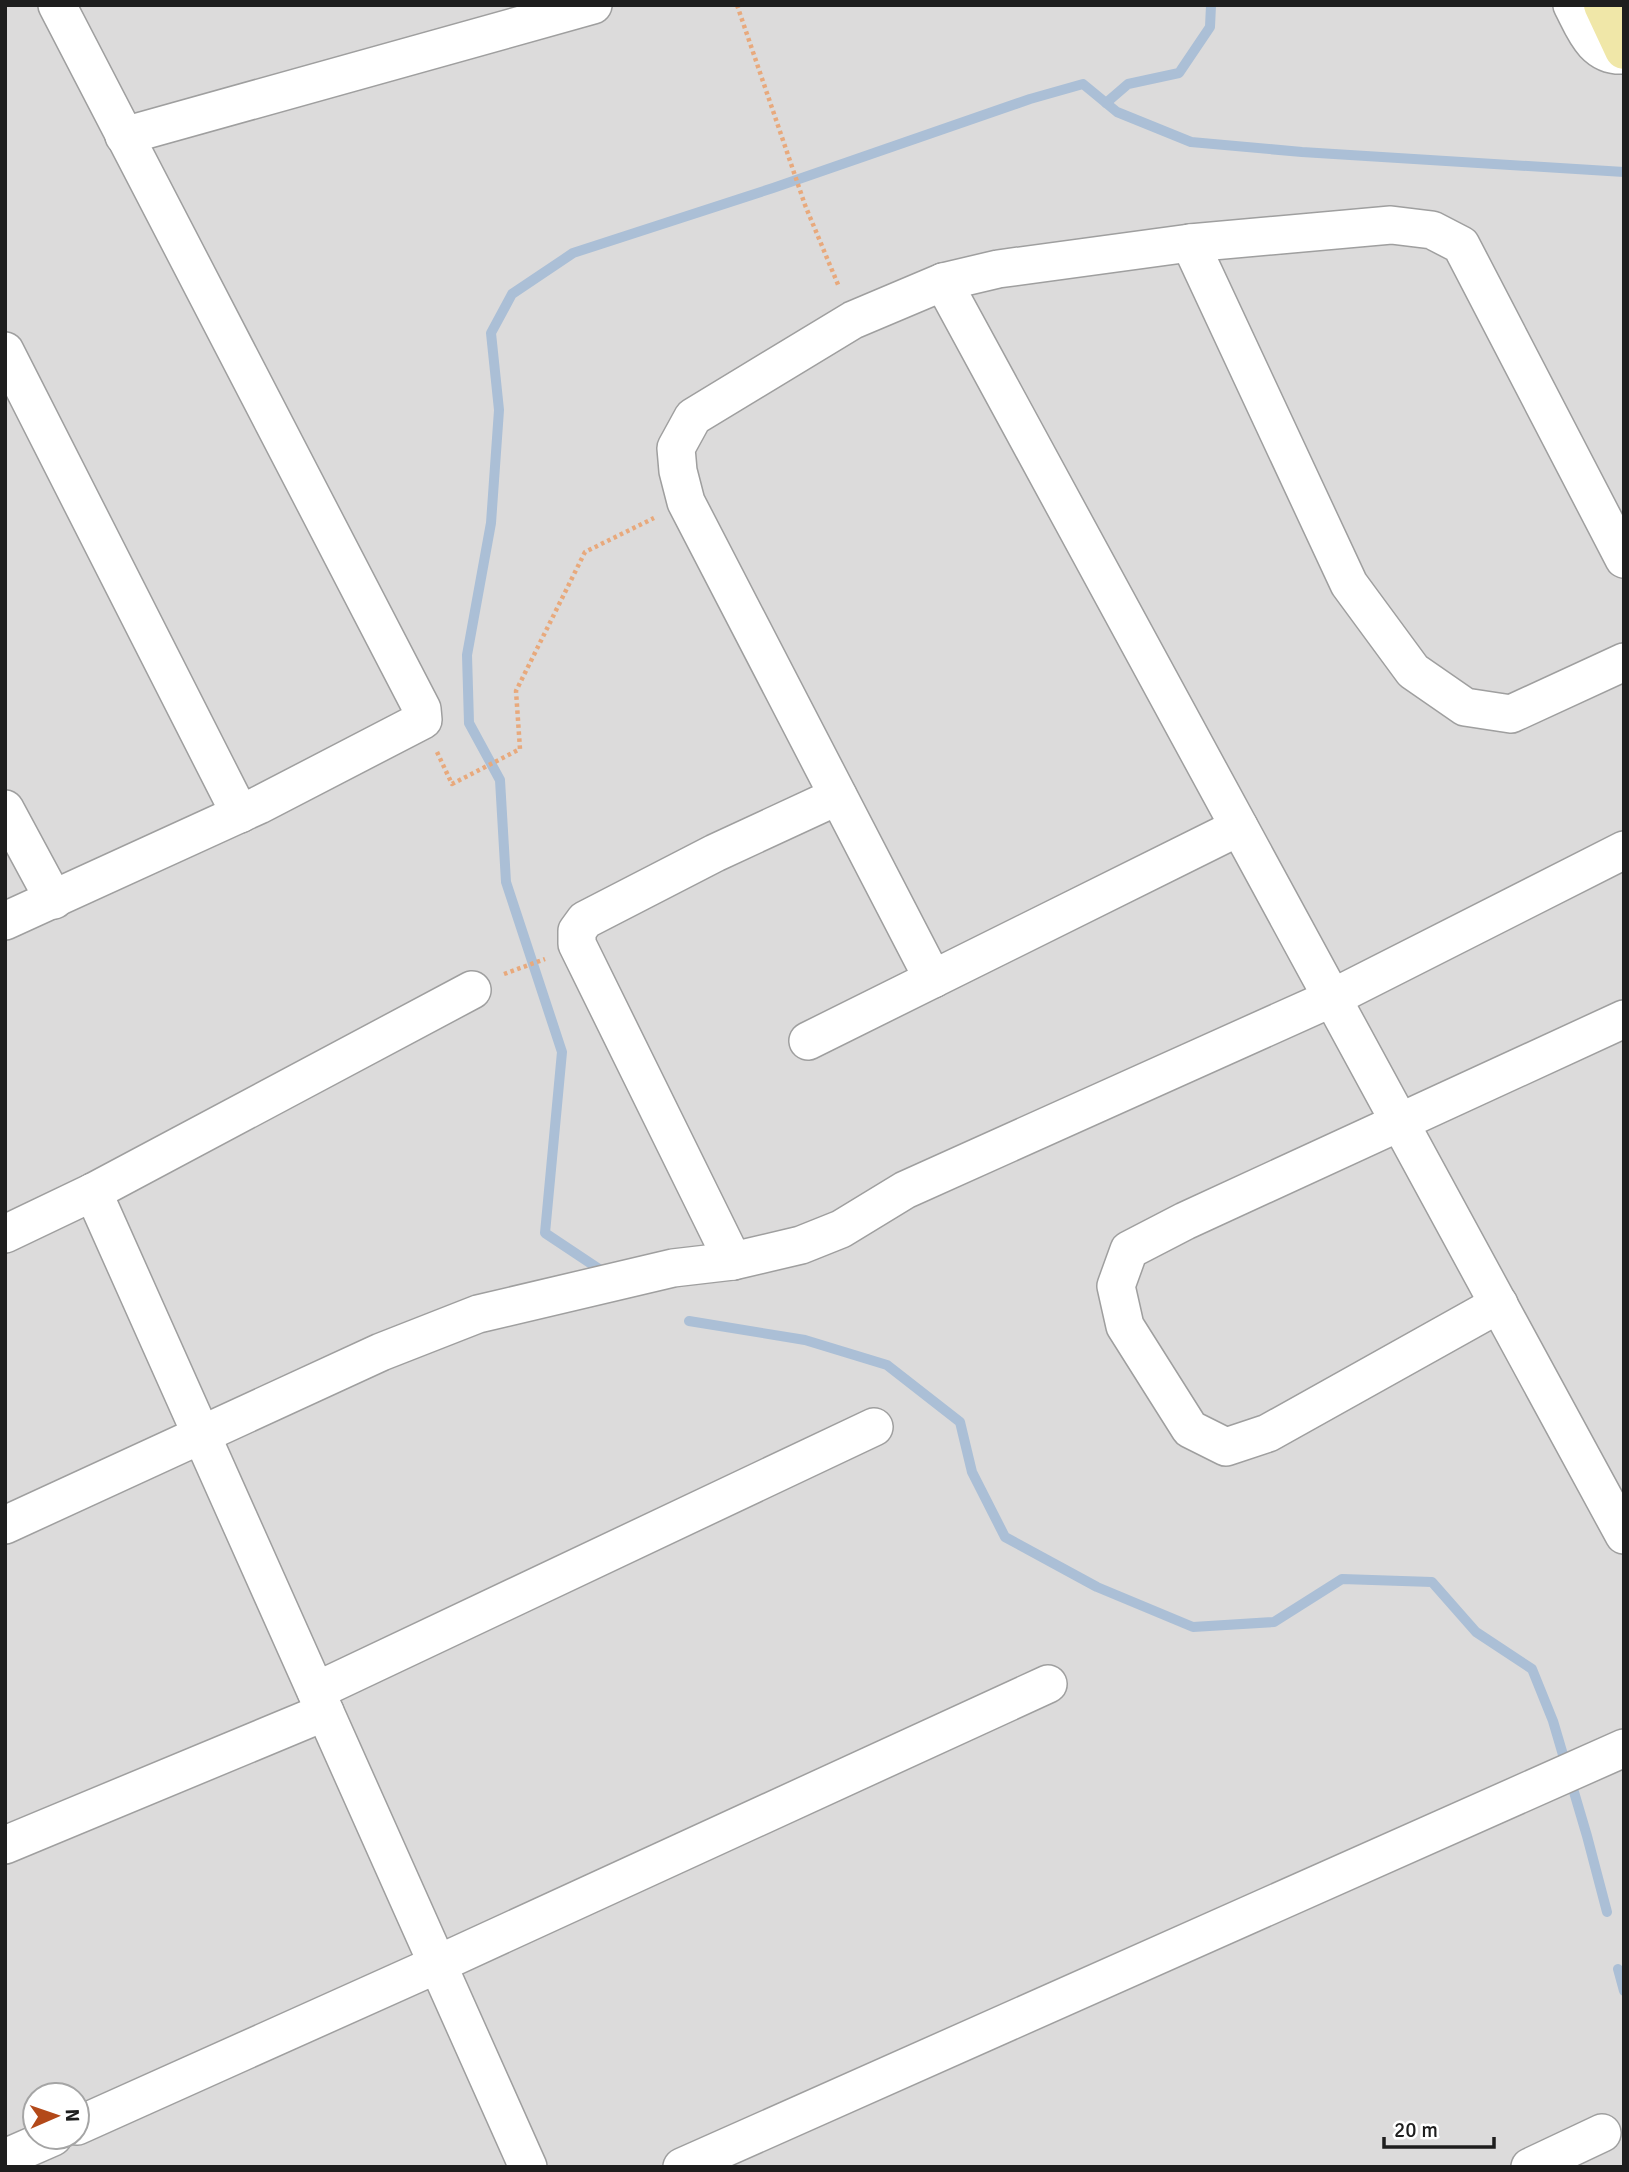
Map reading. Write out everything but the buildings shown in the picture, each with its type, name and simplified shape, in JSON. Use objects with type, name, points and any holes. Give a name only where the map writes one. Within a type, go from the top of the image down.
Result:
[{"type":"main road","points":[[1603,5],[1624,52]]},
{"type":"street","points":[[5,921],[54,901],[240,814],[423,720],[422,709],[57,5]]},
{"type":"street","points":[[124,136],[593,5]]},
{"type":"street","points":[[1572,5],[1594,45],[1603,52],[1624,52]]},
{"type":"street","points":[[933,979],[686,502],[678,471],[676,448],[692,417],[853,320],[943,282],[998,269],[1190,243],[1391,225],[1432,230],[1461,245],[1624,559]]},
{"type":"street","points":[[1190,243],[1349,584],[1413,671],[1465,707],[1511,714],[1624,662]]},
{"type":"street","points":[[943,282],[1499,1304],[1612,1486],[1624,1535]]},
{"type":"street","points":[[5,351],[240,814]]},
{"type":"street","points":[[733,1261],[577,944],[577,931],[585,920],[715,853],[838,796]]},
{"type":"street","points":[[5,809],[54,901]]},
{"type":"street","points":[[808,1041],[1239,827]]},
{"type":"street","points":[[5,1525],[381,1352],[478,1314],[673,1268],[733,1261],[801,1245],[841,1229],[905,1190],[1332,998],[1624,850]]},
{"type":"street","points":[[5,1234],[93,1192],[485,983]]},
{"type":"street","points":[[1499,1304],[1268,1433],[1226,1447],[1190,1429],[1125,1326],[1116,1286],[1129,1250],[1185,1221],[1624,1019]]},
{"type":"street","points":[[93,1192],[528,2167]]},
{"type":"street","points":[[5,1845],[320,1702],[874,1427]]},
{"type":"street","points":[[91,2120],[1048,1684]]},
{"type":"street","points":[[682,2167],[1624,1748]]},
{"type":"street","points":[[1530,2167],[1602,2133]]},
{"type":"path","points":[[737,5],[805,205],[853,320]]},
{"type":"path","points":[[452,784],[520,749],[516,691],[585,552],[686,502]]},
{"type":"path","points":[[485,983],[557,954]]},
{"type":"shaded area","points":[[5,5],[1624,5],[1624,2167],[5,2167]]},
{"type":"waterway","points":[[1106,103],[1128,84],[1179,73],[1210,27],[1211,5]]},
{"type":"waterway","points":[[608,1275],[545,1233],[562,1052],[506,882],[500,780],[469,723],[467,655],[491,523],[499,410],[491,333],[512,294],[573,253],[773,188],[1030,99],[1083,84],[1117,112],[1191,142],[1302,152],[1624,172]]},
{"type":"waterway","points":[[689,1321],[805,1340],[887,1365],[960,1422],[972,1472],[1005,1537],[1097,1587],[1193,1627],[1274,1622],[1342,1579],[1432,1582],[1476,1632],[1532,1669],[1553,1721],[1607,1912]]},
{"type":"waterway","points":[[1618,1969],[1624,1991]]}]
